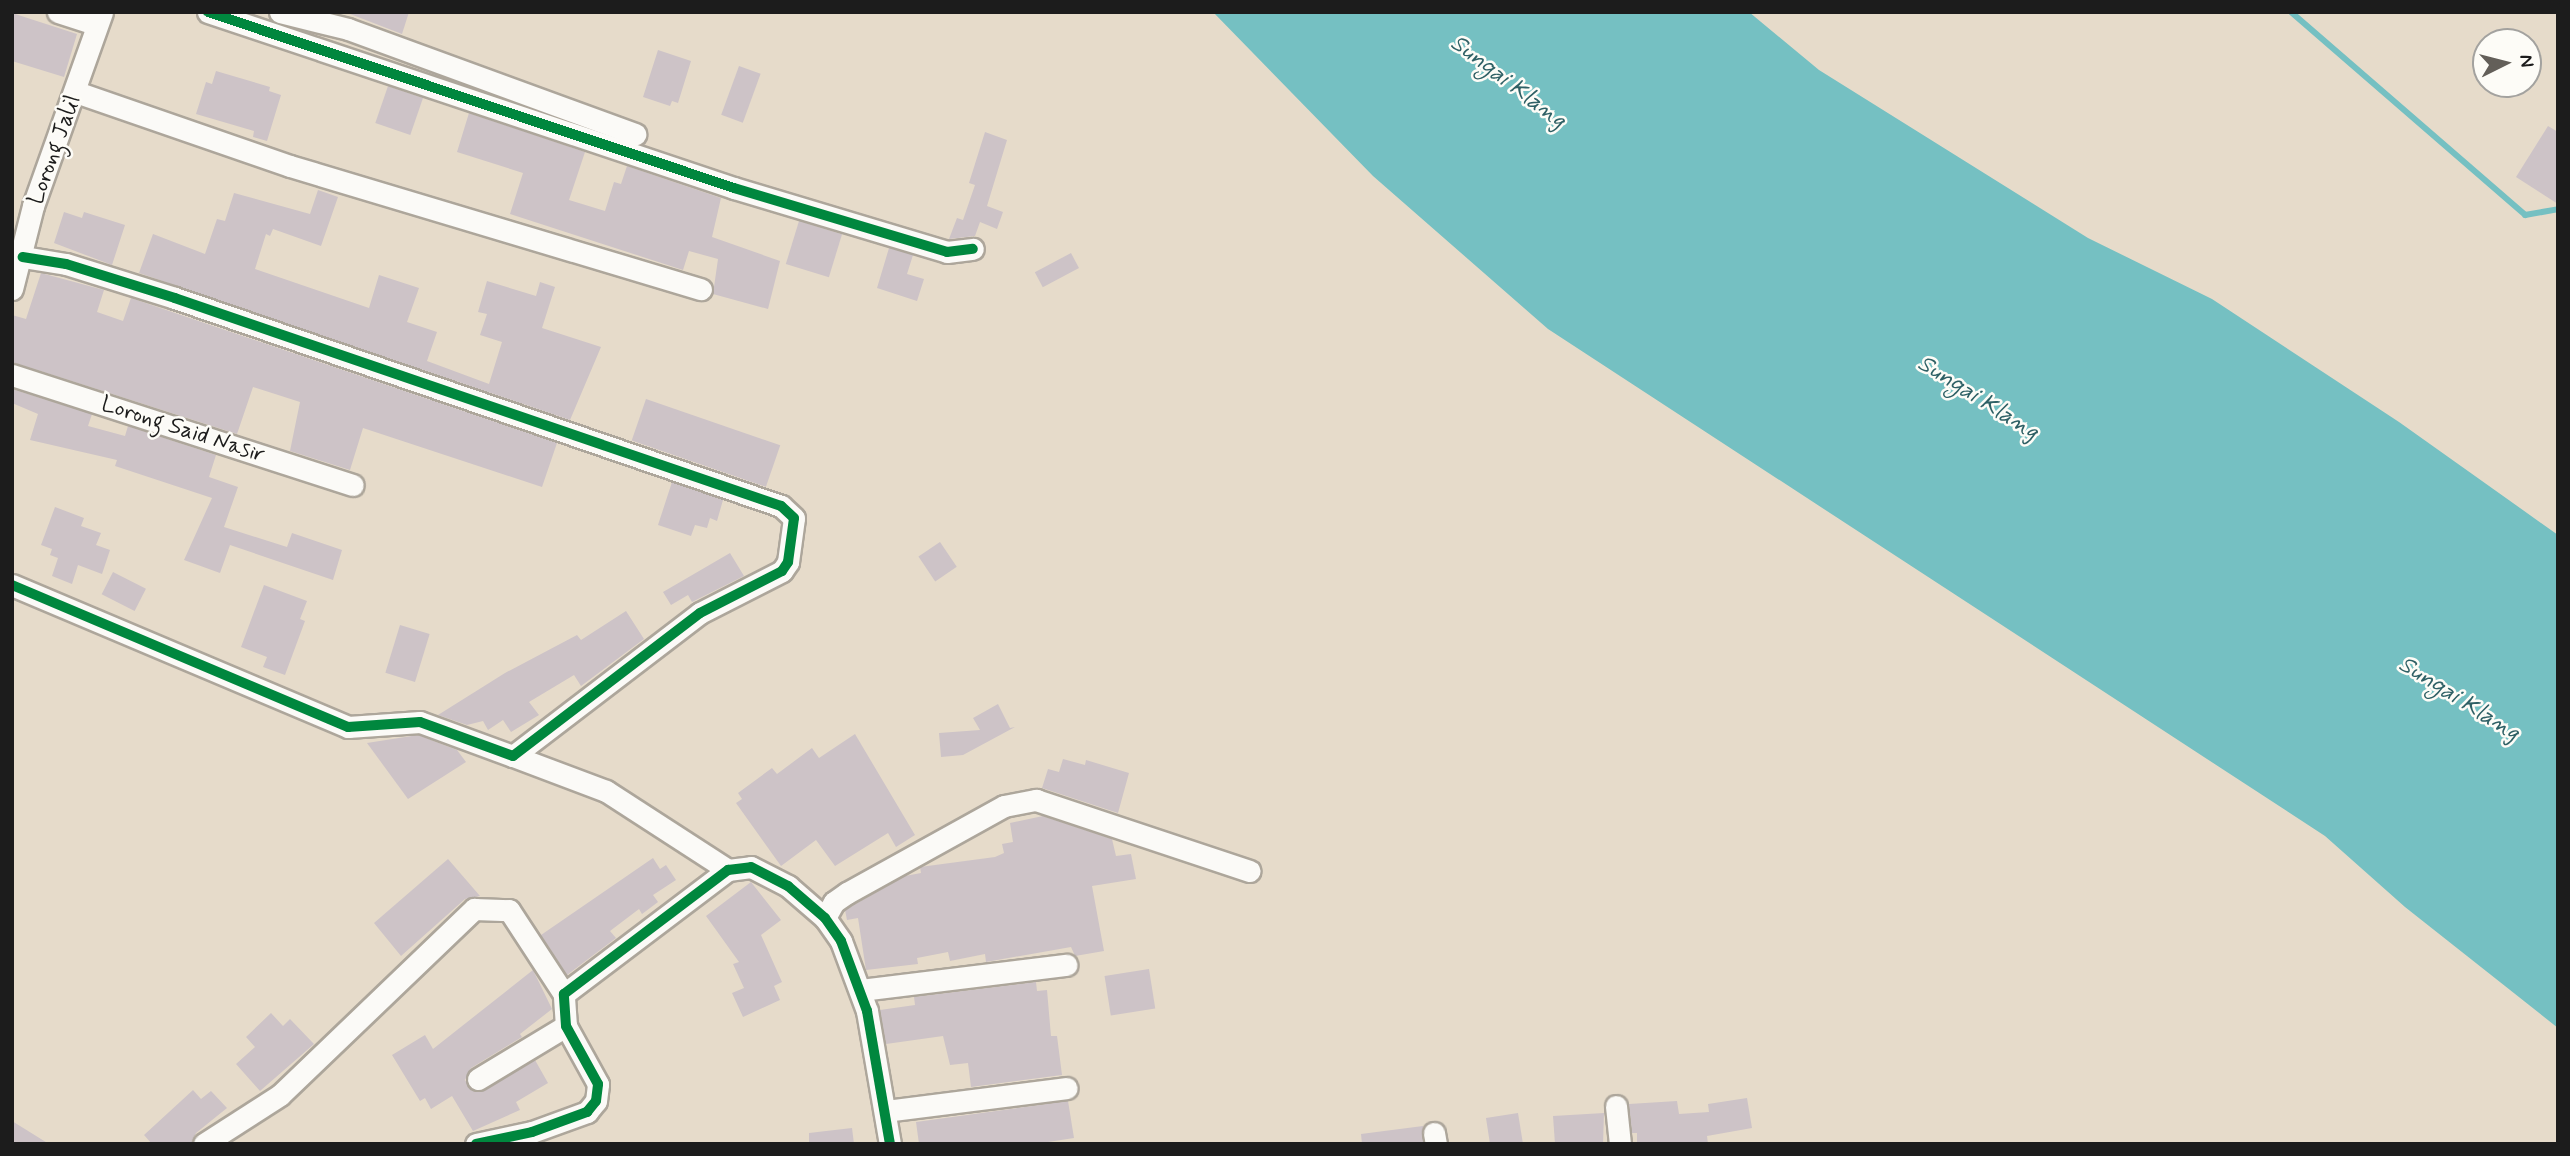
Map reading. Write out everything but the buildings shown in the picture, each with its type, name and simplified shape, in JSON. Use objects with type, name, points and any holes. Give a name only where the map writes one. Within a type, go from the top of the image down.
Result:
[{"type":"street","points":[[58,12],[99,18]]},
{"type":"street","points":[[208,12],[734,188],[947,252],[973,249]]},
{"type":"street","points":[[280,12],[348,30],[635,134]]},
{"type":"street","name":"Lorong Jalil","points":[[12,289],[23,257],[33,206],[76,92],[99,18]]},
{"type":"street","points":[[76,92],[290,166],[701,289]]},
{"type":"street","points":[[23,257],[66,264],[175,298],[790,511],[794,518],[790,552],[782,570],[700,613],[513,756]]},
{"type":"street","name":"Lorong Said Nasir","points":[[12,375],[353,485]]},
{"type":"street","points":[[12,585],[348,727],[420,722],[606,791],[728,870]]},
{"type":"street","points":[[825,918],[834,902],[847,893],[1004,806],[1036,800],[1249,871]]},
{"type":"street","points":[[564,994],[728,870],[751,866],[773,874],[825,918],[841,941],[861,989],[890,1144]]},
{"type":"street","points":[[204,1144],[280,1095],[474,909],[509,910],[564,994],[566,1026],[598,1084],[596,1101],[587,1112],[519,1139],[476,1144]]},
{"type":"street","points":[[861,989],[1066,965]]},
{"type":"street","points":[[478,1079],[566,1026]]},
{"type":"street","points":[[885,1111],[1067,1088]]},
{"type":"street","points":[[1616,1106],[1620,1144]]},
{"type":"water","name":"Sungai Klang","points":[[1213,12],[1749,12],[1819,70],[2088,238],[2212,299],[2399,422],[2558,535],[2558,1028],[2405,907],[2325,836],[1548,329],[1373,176]]},
{"type":"waterway","points":[[2291,12],[2525,215],[2558,209]]},
{"type":"cycle path","points":[[208,12],[734,188],[947,252],[973,249]]},
{"type":"cycle path","points":[[12,585],[348,727],[420,722],[513,756],[700,613],[782,571],[788,562],[794,518],[781,506],[175,298],[66,264],[23,257]]},
{"type":"cycle path","points":[[476,1144],[532,1132],[587,1112],[596,1101],[598,1084],[566,1026],[564,994],[728,870],[751,867],[788,886],[825,918],[841,941],[867,1011],[890,1144]]}]
